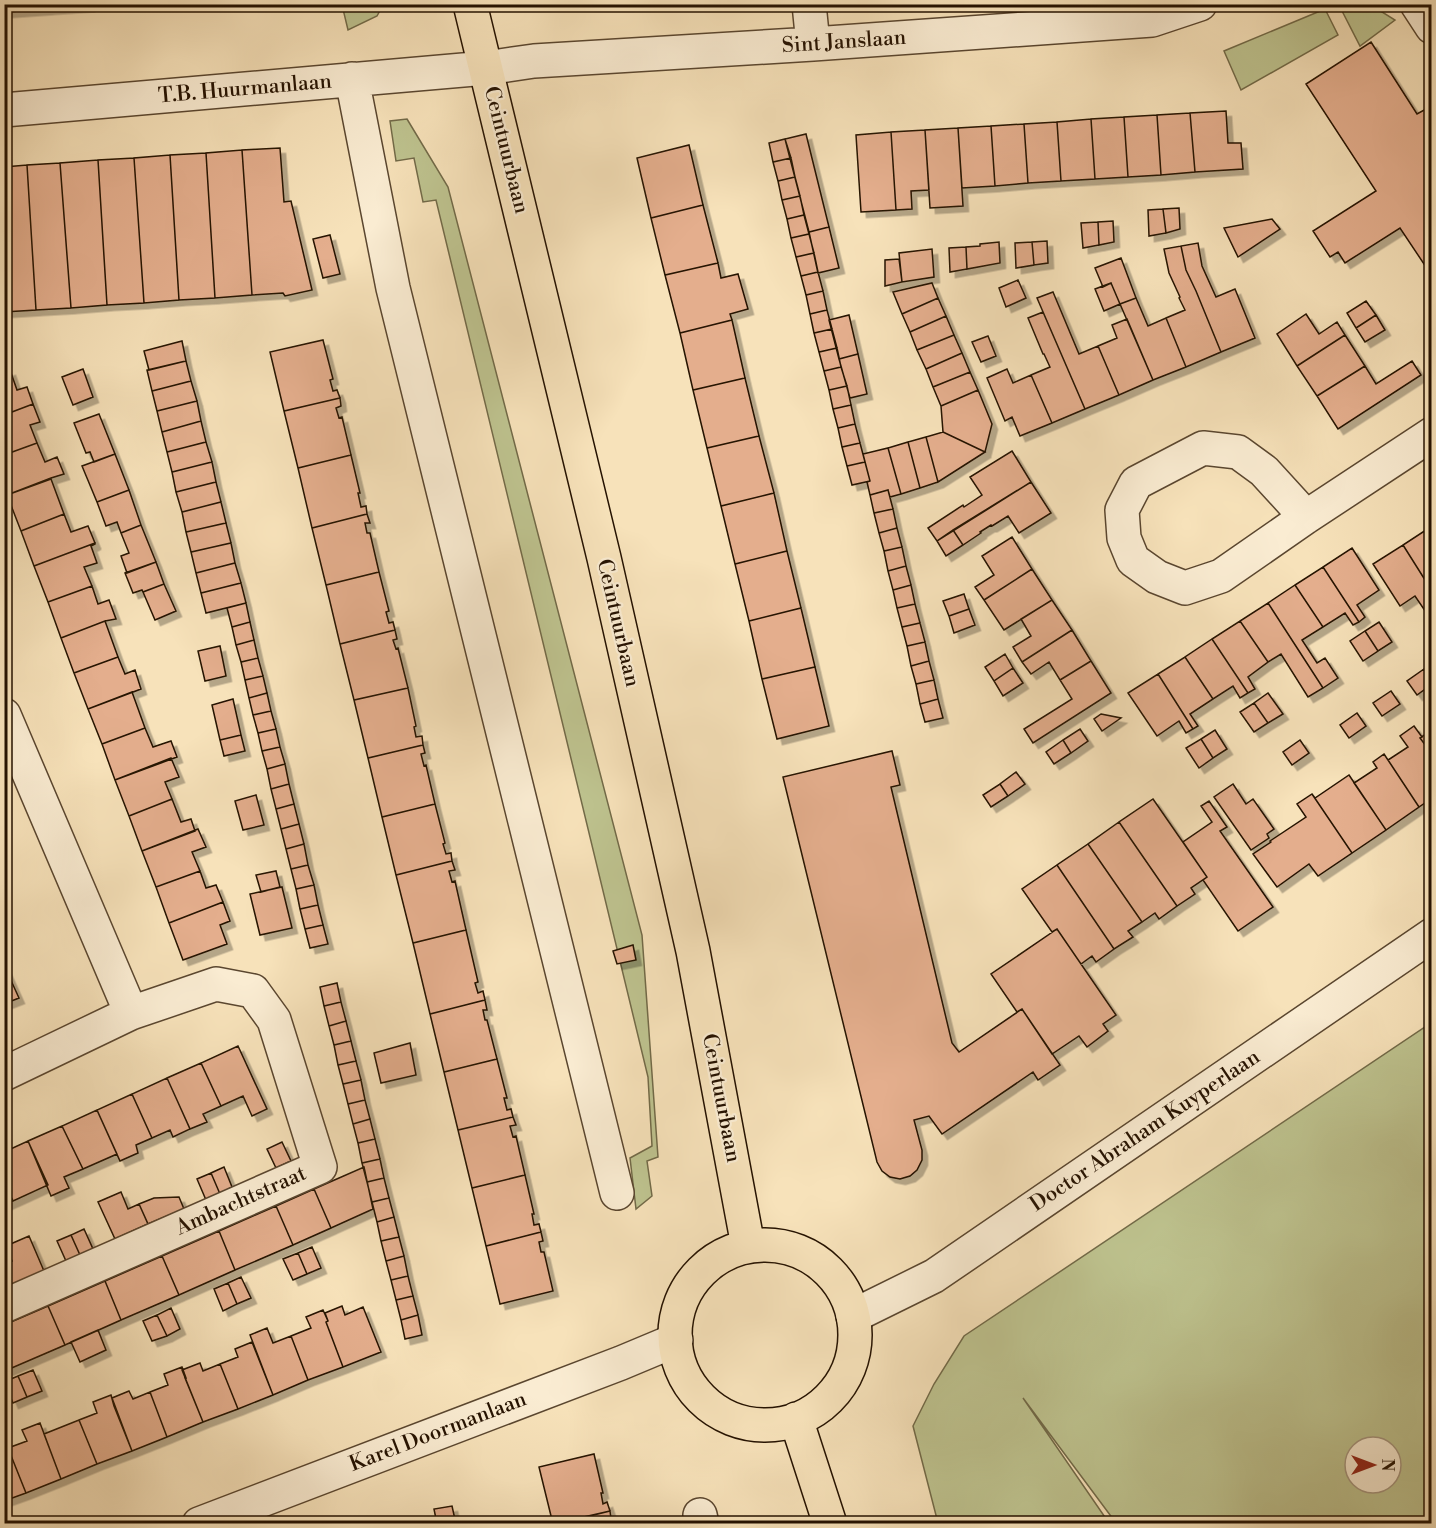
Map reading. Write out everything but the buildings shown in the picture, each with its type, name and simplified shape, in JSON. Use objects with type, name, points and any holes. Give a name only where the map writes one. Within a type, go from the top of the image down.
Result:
[{"type":"main road","name":"Ceintuurbaan","points":[[470,4],[604,558],[690,939],[748,1246]]},
{"type":"main road","points":[[774,1245],[800,1251],[818,1262],[833,1275],[846,1294],[853,1316],[855,1336],[853,1355],[845,1376],[832,1395],[816,1409],[796,1419],[771,1425],[745,1422],[727,1416],[709,1405],[695,1391],[678,1357],[677,1320],[682,1302],[695,1278],[715,1260],[748,1246],[774,1245]]},
{"type":"main road","points":[[796,1419],[830,1524]]},
{"type":"street","points":[[809,4],[813,44]]},
{"type":"street","name":"Sint Janslaan","points":[[486,68],[534,61],[1152,20],[1200,4]]},
{"type":"street","points":[[1417,4],[1431,27]]},
{"type":"street","name":"T.B. Huurmanlaan","points":[[4,110],[486,68]]},
{"type":"street","points":[[352,80],[393,288],[617,1193]]},
{"type":"street","points":[[1306,517],[1264,471],[1238,452],[1203,448],[1136,483],[1122,510],[1124,538],[1133,560],[1157,577],[1185,588],[1221,576],[1431,434]]},
{"type":"street","points":[[4,715],[131,1013],[4,1074]]},
{"type":"street","name":"Doctor Abraham Kuyperlaan","points":[[853,1316],[934,1276],[1431,935]]},
{"type":"street","name":"Ambachtstraat","points":[[4,1306],[320,1167],[274,1020],[253,991],[216,984],[131,1013]]},
{"type":"street","name":"Karel Doormanlaan","points":[[199,1524],[676,1340]]},
{"type":"green space","points":[[342,4],[383,5],[377,16],[348,30]]},
{"type":"green space","points":[[1339,5],[1371,5],[1395,20],[1360,46]]},
{"type":"green space","points":[[1325,9],[1338,35],[1241,90],[1224,51]]},
{"type":"green space","points":[[407,119],[448,187],[642,935],[658,1157],[647,1161],[652,1196],[636,1209],[630,1158],[652,1146],[648,1077],[436,200],[423,202],[414,158],[396,161],[390,121]]},
{"type":"green space","points":[[1431,1023],[1431,1523],[1116,1523],[1023,1398],[1109,1523],[938,1523],[913,1426],[934,1384],[964,1336]]}]
